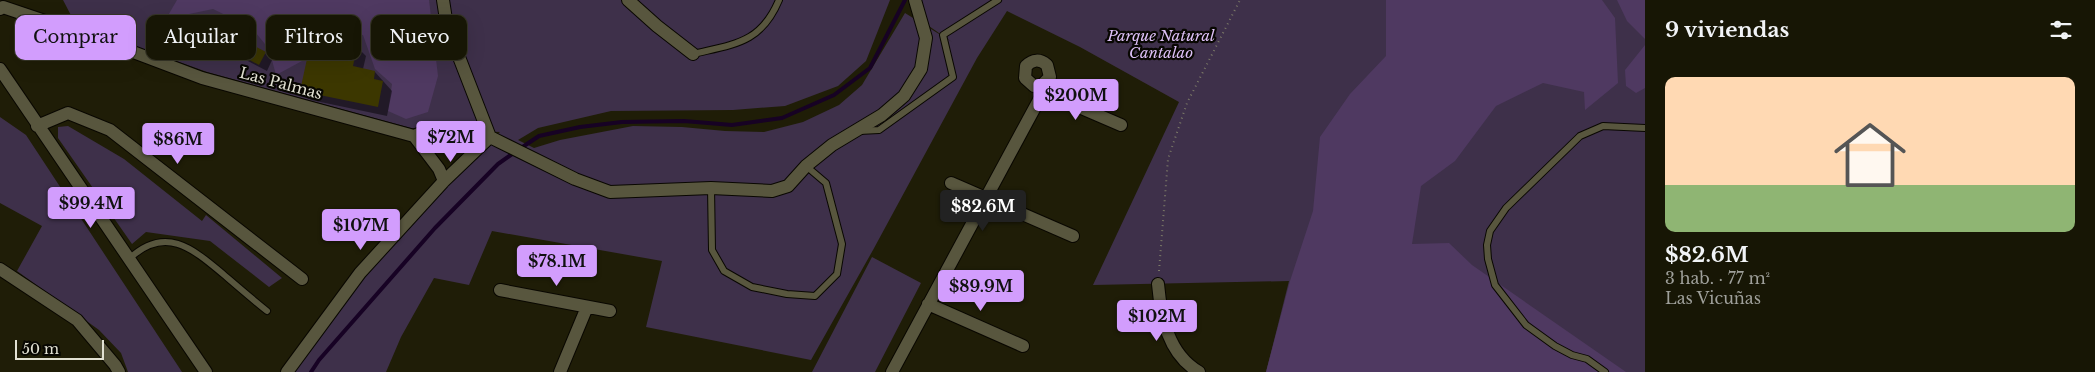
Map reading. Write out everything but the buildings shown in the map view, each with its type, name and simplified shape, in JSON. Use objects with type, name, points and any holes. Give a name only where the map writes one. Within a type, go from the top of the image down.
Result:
[{"type":"street","points":[[287,372],[360,273],[444,181],[490,137],[447,26],[443,0]]},
{"type":"street","points":[[628,0],[657,26],[694,54]]},
{"type":"street","name":"Las Palmas","points":[[0,9],[3,7],[104,41],[202,78],[414,136],[430,129],[490,137],[575,179],[610,192],[711,188],[772,192],[788,186],[806,166],[832,145],[882,115],[904,96],[921,69],[926,38],[916,4]]},
{"type":"street","points":[[0,70],[206,372]]},
{"type":"street","points":[[892,372],[986,198],[1042,88],[1121,125]]},
{"type":"street","points":[[37,126],[68,114],[110,130],[302,279]]},
{"type":"street","points":[[414,136],[440,169],[444,181]]},
{"type":"street","points":[[951,183],[1073,236]]},
{"type":"street","points":[[0,269],[77,320],[115,370]]},
{"type":"street","points":[[1158,284],[1163,317],[1171,340],[1184,361],[1199,372]]},
{"type":"street","points":[[500,290],[610,311]]},
{"type":"street","points":[[928,304],[1023,346]]},
{"type":"street","points":[[560,372],[587,307]]},
{"type":"lane","points":[[694,54],[726,46],[753,36],[768,22],[779,0]]},
{"type":"lane","points":[[853,132],[880,130],[953,77],[943,35],[998,0]]},
{"type":"lane","points":[[1605,372],[1587,360],[1555,346],[1526,325],[1495,285],[1488,259],[1487,245],[1490,231],[1506,208],[1580,136],[1603,126],[1645,128]]},
{"type":"lane","points":[[711,188],[712,250],[724,271],[752,287],[787,294],[815,296],[836,274],[842,244],[826,183],[806,166]]},
{"type":"lane","points":[[129,259],[150,244],[166,242],[182,244],[196,252],[267,311]]},
{"type":"path","points":[[1158,284],[1168,159],[1187,103],[1240,0]]},
{"type":"green space","name":"Parque Natural Cantalao","points":[[63,0],[890,0],[866,61],[838,86],[785,106],[733,110],[611,111],[538,128],[518,140],[534,148],[560,140],[633,126],[764,132],[803,122],[839,105],[862,85],[905,13],[952,42],[926,24],[918,0],[1645,0],[1645,372],[1266,372],[1289,281],[1093,285],[1179,102],[1080,47],[1007,11],[977,58],[811,360],[646,327],[662,261],[492,231],[469,285],[434,278],[401,337],[386,372],[288,372],[312,339],[439,188],[500,132],[411,128],[207,72],[174,60],[256,60],[256,15],[146,15],[146,50],[136,47],[136,15],[71,15]]},
{"type":"green space","points":[[0,117],[26,135],[182,372],[128,372],[121,353],[99,330],[17,271],[42,226],[0,203]]},
{"type":"green space","points":[[68,126],[124,159],[202,221],[206,215],[282,278],[269,287],[210,241],[146,232],[132,244],[58,138],[58,127]]},
{"type":"green space","points":[[872,257],[921,283],[875,372],[812,372]]},
{"type":"shaded area","points":[[177,0],[429,0],[431,15],[371,15],[371,58],[363,35],[361,35],[361,15],[266,15],[266,45],[256,33],[256,15],[225,15],[213,9],[188,15],[168,15]]},
{"type":"shaded area","points":[[1386,0],[1602,0],[1615,18],[1618,83],[1585,110],[1584,92],[1543,83],[1496,106],[1455,161],[1421,186],[1412,244],[1449,243],[1472,265],[1626,372],[1266,372],[1290,281],[1313,211],[1320,137],[1350,94],[1386,56]]},
{"type":"shaded area","points":[[1617,0],[1645,0],[1645,39],[1627,21]]},
{"type":"shaded area","points":[[1645,45],[1645,88],[1636,93],[1626,86],[1625,70]]},
{"type":"shaded area","points":[[272,60],[302,60],[302,61],[276,75]]},
{"type":"shaded area","points":[[372,60],[436,60],[438,76],[428,112],[406,119],[388,111],[392,84],[375,69]]},
{"type":"waterway","points":[[521,148],[539,136],[580,127],[622,122],[684,121],[732,125],[782,118],[834,95],[870,68],[905,0]]},
{"type":"waterway","points":[[311,372],[319,360],[435,228],[498,164],[515,152]]}]
